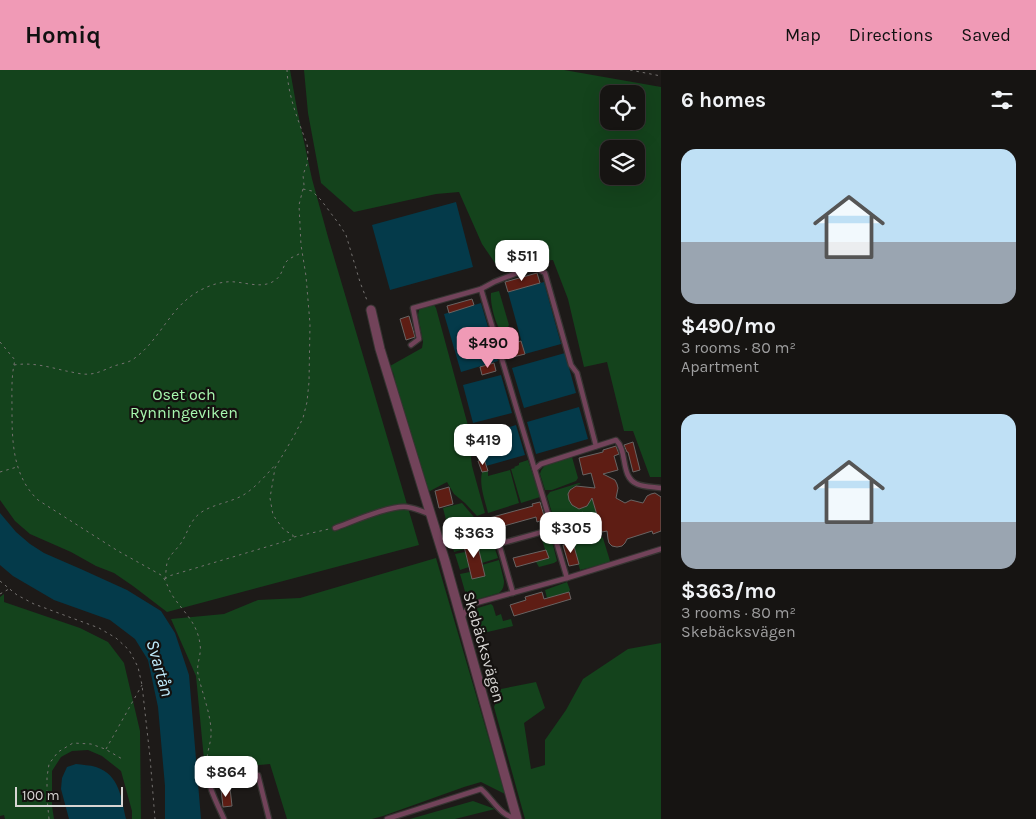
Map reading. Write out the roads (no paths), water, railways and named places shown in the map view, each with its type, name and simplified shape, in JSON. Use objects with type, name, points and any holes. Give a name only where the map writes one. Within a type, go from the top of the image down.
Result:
[{"type":"street","name":"Skebäcksvägen","points":[[371,310],[380,349],[444,560],[517,819]]},
{"type":"lane","points":[[412,345],[419,339],[413,308],[481,289],[527,269],[536,268],[545,273],[571,365],[577,372],[596,446]]},
{"type":"lane","points":[[481,289],[568,578]]},
{"type":"lane","points":[[535,469],[541,464],[616,440],[620,444],[628,476],[637,484],[661,488]]},
{"type":"lane","points":[[335,528],[393,508],[405,507],[430,515]]},
{"type":"lane","points":[[512,593],[499,544],[553,529]]},
{"type":"lane","points":[[461,622],[465,612],[476,603],[661,550]]},
{"type":"lane","points":[[206,766],[212,794],[224,819]]},
{"type":"lane","points":[[208,780],[258,775],[269,819]]},
{"type":"lane","points":[[387,819],[481,789],[506,816],[517,819]]},
{"type":"water","points":[[456,202],[473,267],[390,290],[372,225]]},
{"type":"water","points":[[544,282],[561,344],[525,354],[508,292]]},
{"type":"water","points":[[481,303],[498,361],[461,372],[444,314]]},
{"type":"water","points":[[565,353],[576,393],[524,408],[512,368]]},
{"type":"water","points":[[501,375],[512,413],[473,423],[463,385]]},
{"type":"water","points":[[579,407],[588,439],[536,454],[527,422]]},
{"type":"water","points":[[516,425],[525,455],[486,466],[478,437]]},
{"type":"water","name":"Svartån","points":[[0,513],[16,532],[44,553],[127,590],[161,611],[175,633],[189,675],[201,819],[165,819],[165,786],[158,707],[148,660],[135,639],[110,620],[54,600],[13,576],[0,565]]},
{"type":"water","points":[[76,764],[96,767],[104,771],[115,781],[121,795],[126,819],[69,819],[61,789],[62,778],[67,767]]},
{"type":"park label","name":"Oset och Rynningeviken","points":[[184,403]]}]
